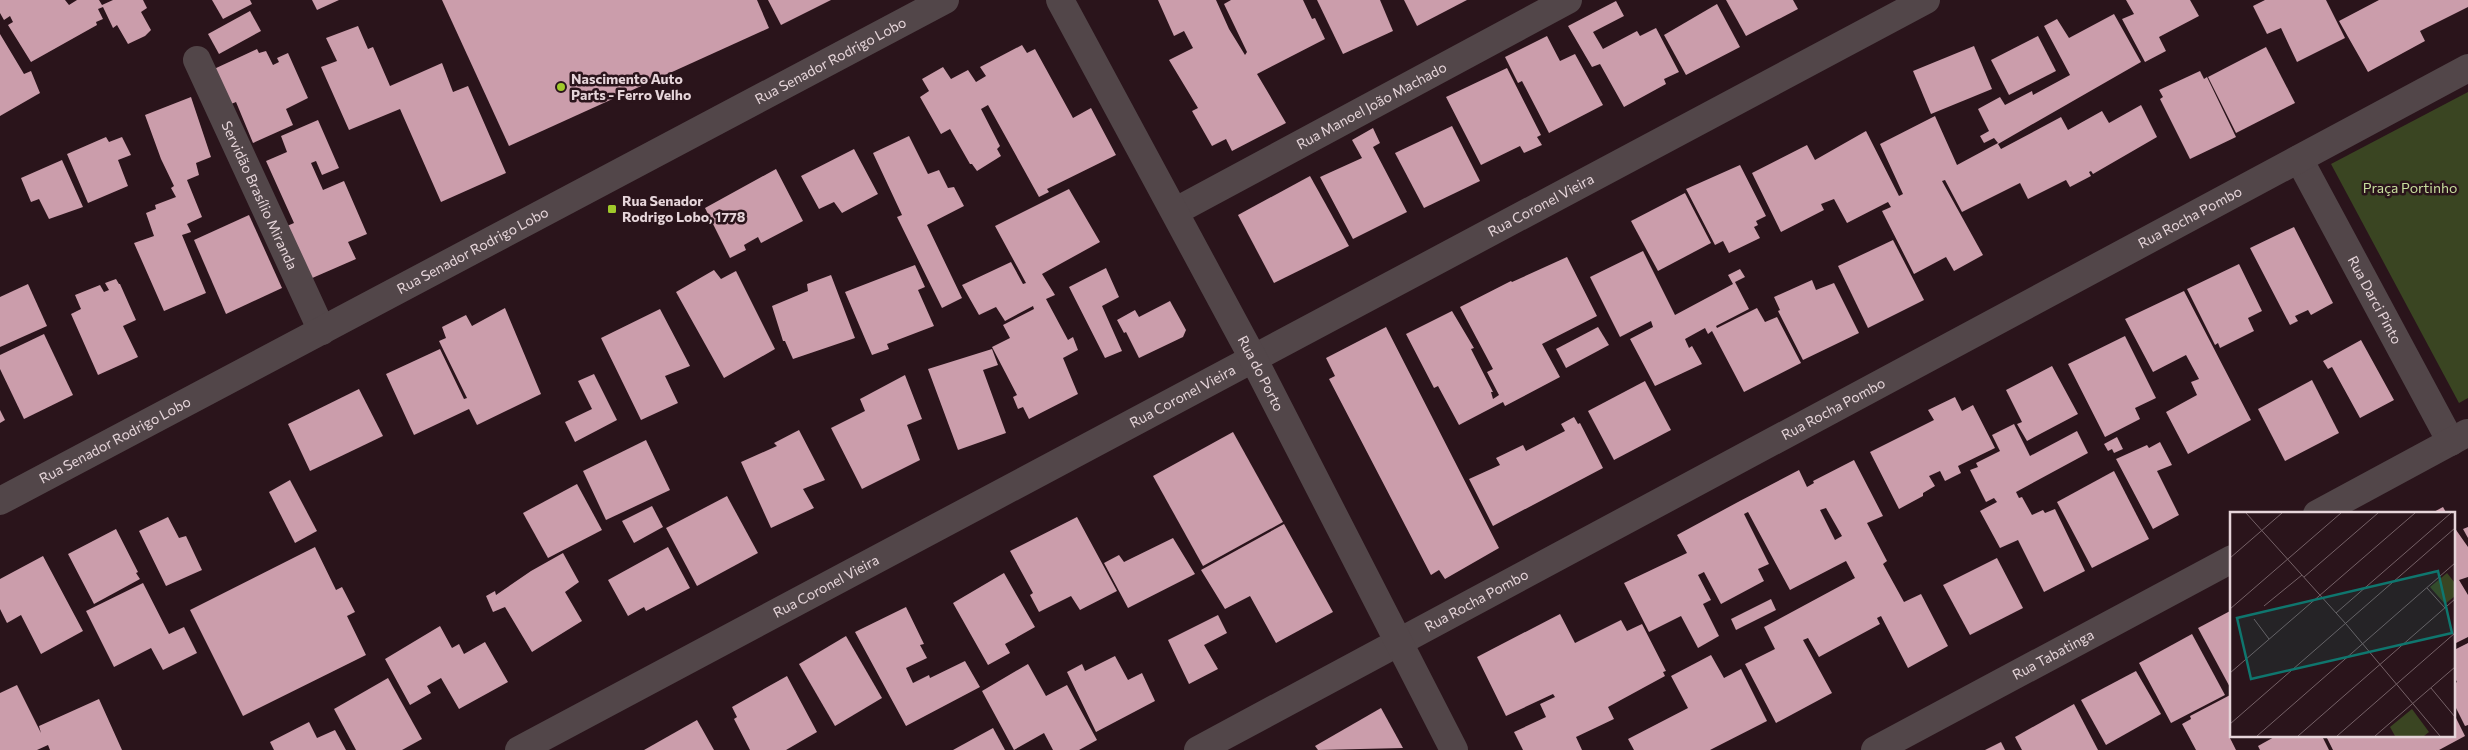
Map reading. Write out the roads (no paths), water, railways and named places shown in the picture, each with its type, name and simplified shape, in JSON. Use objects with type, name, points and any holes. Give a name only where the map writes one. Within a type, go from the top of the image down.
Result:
[{"type":"street","name":"Rua Senador Rodrigo Lobo","points":[[0,502],[945,0]]},
{"type":"street","name":"Rua do Porto","points":[[1060,0],[1176,211],[1400,642],[1454,750]]},
{"type":"street","name":"Rua Manoel João Machado","points":[[1176,211],[1568,0]]},
{"type":"street","name":"Rua Coronel Vieira","points":[[519,750],[1926,0]]},
{"type":"street","name":"Servidão Brasílio Miranda","points":[[197,60],[322,331]]},
{"type":"street","name":"Rua Rocha Pombo","points":[[1198,750],[2468,68]]},
{"type":"street","name":"Rua Darci Pinto","points":[[2299,159],[2460,437]]},
{"type":"street","points":[[2321,512],[2460,437]]},
{"type":"street","name":"Rua Tabatinga","points":[[1875,750],[2230,560]]},
{"type":"place","name":"Nascimento Auto Parts - Ferro Velho","points":[[561,87]]},
{"type":"place","name":"Rua Senador Rodrigo Lobo, 1778","points":[[612,209]]},
{"type":"park label","name":"Praça Portinho","points":[[2410,188]]}]
